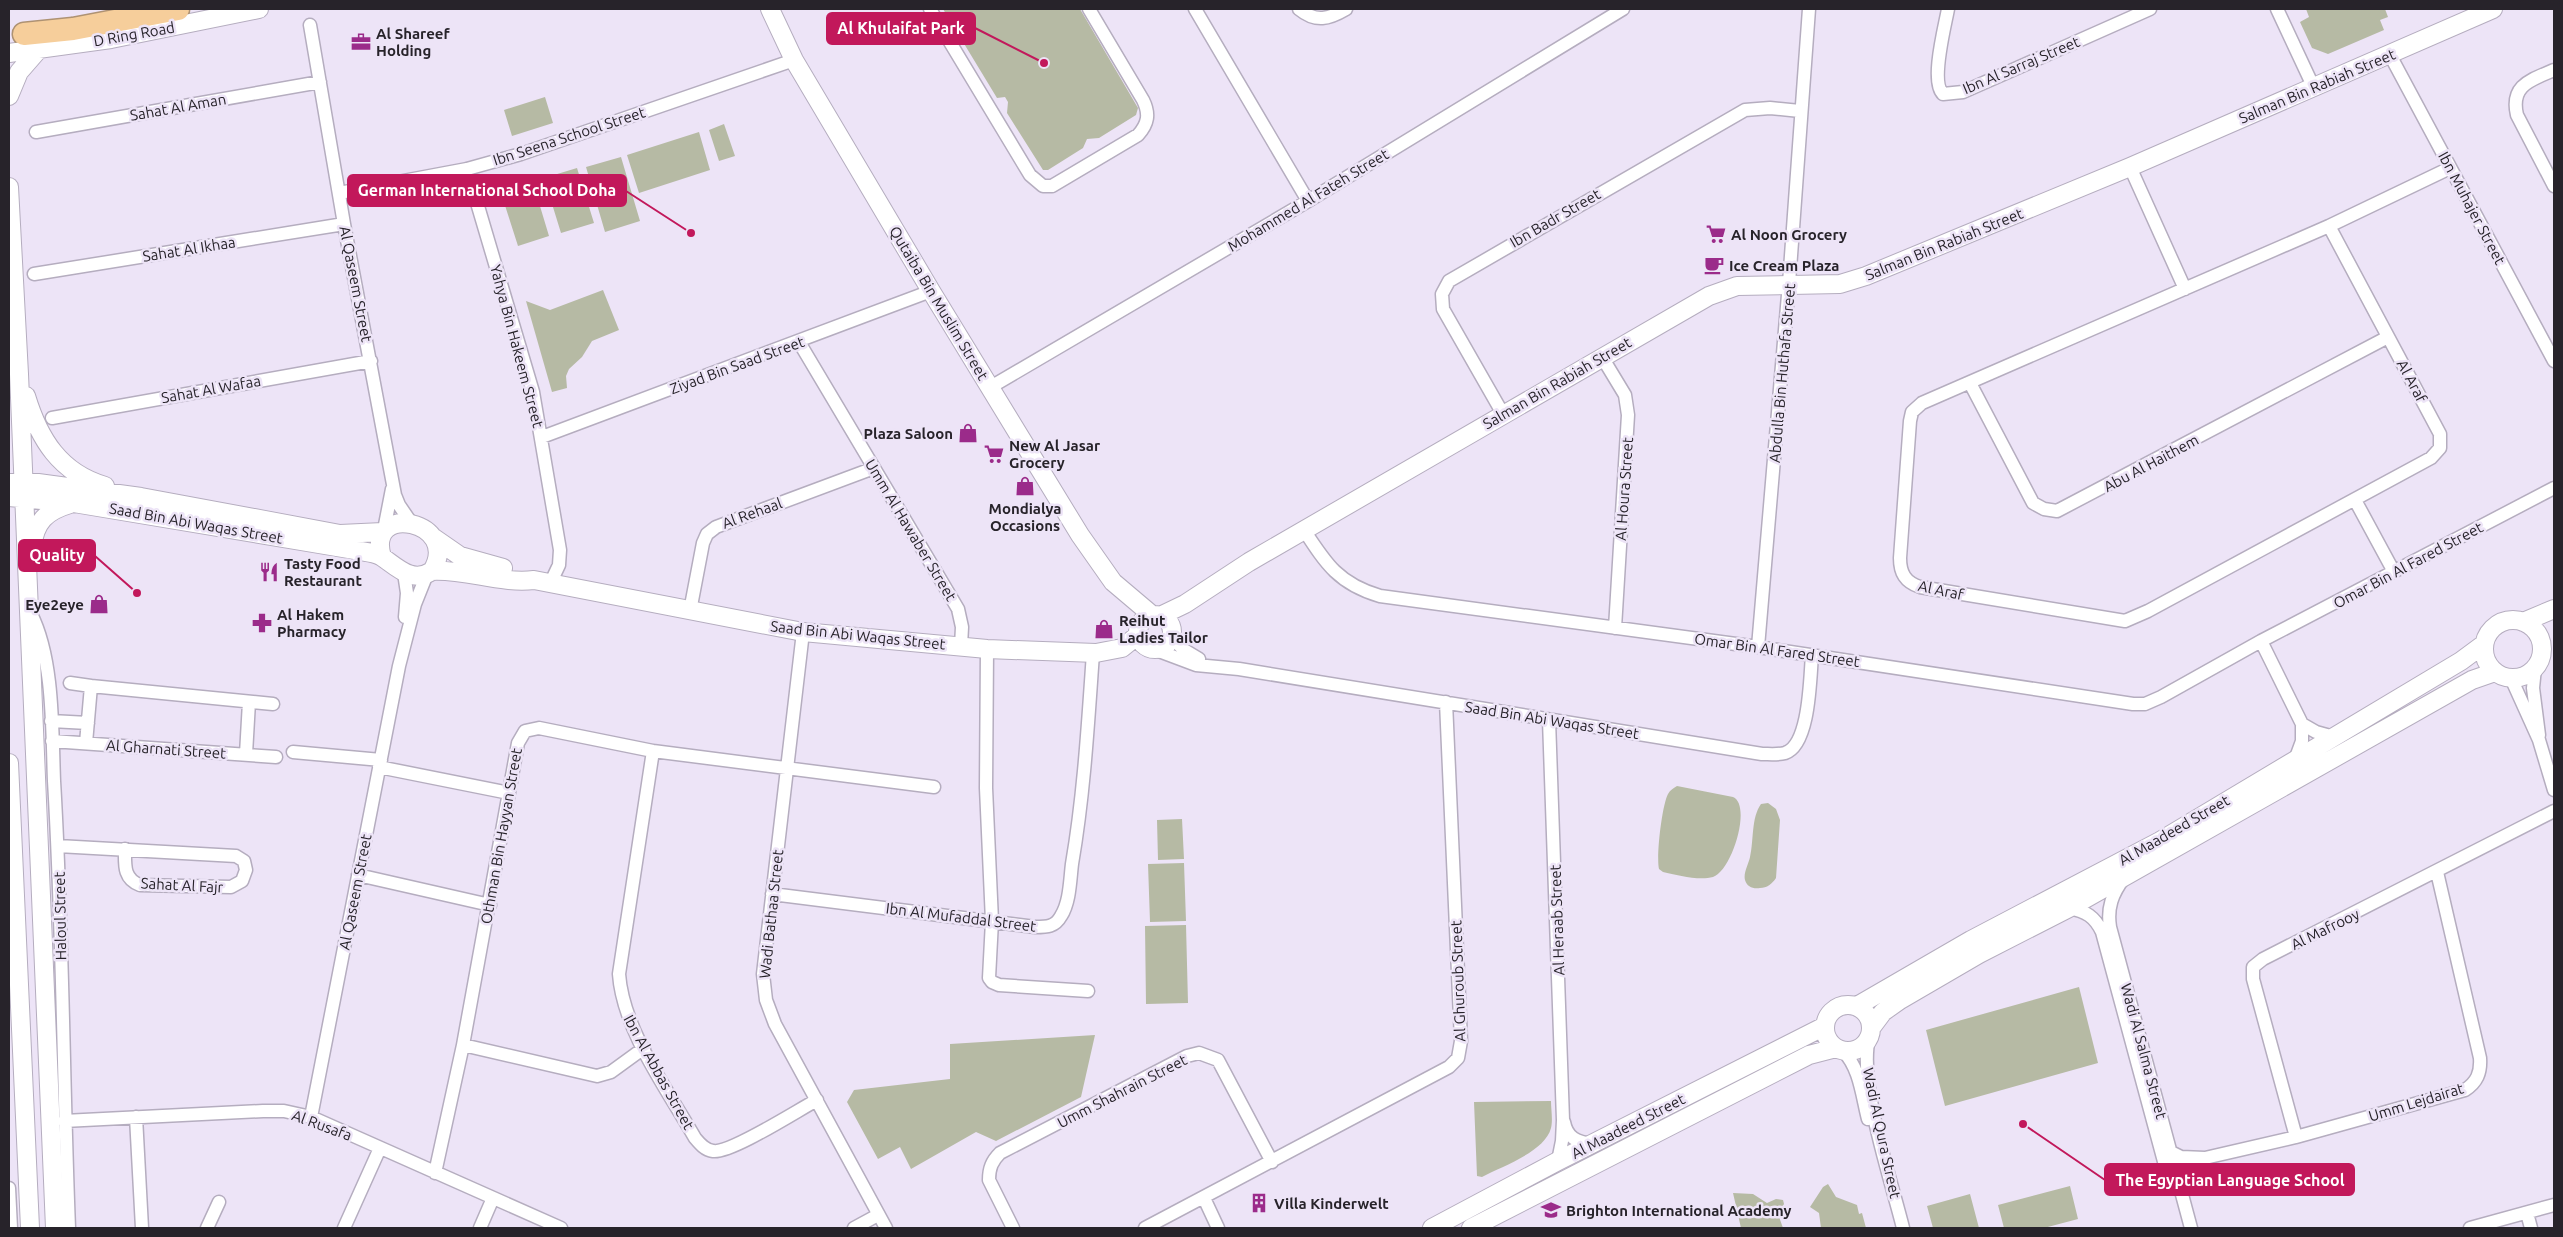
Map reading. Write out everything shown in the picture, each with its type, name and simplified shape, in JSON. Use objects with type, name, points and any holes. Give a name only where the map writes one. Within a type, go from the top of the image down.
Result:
[{"type":"highway","name":"D Ring Road","points":[[31,42],[73,29],[178,9]]},
{"type":"street","name":"D Ring Road","points":[[9,53],[31,42],[111,39],[259,9]]},
{"type":"street","name":"Qutaiba Bin Muslim Street","points":[[770,9],[794,60],[931,292],[1087,546],[1131,608],[1138,632]]},
{"type":"street","points":[[930,9],[1030,175],[1035,182],[1052,186],[1068,179],[1138,135],[1147,122],[1147,107],[1144,100],[1089,9]]},
{"type":"street","points":[[1195,9],[1308,201]]},
{"type":"street","points":[[1299,9],[1314,18],[1324,19],[1333,17],[1346,9]]},
{"type":"street","name":"Mohammed Al Fateh Street","points":[[989,388],[1308,201],[1623,9]]},
{"type":"street","name":"Abdulla Bin Huthafa Street","points":[[1758,647],[1789,283],[1800,111],[1809,9]]},
{"type":"street","name":"Ibn Al Sarraj Street","points":[[1948,9],[1937,85],[1943,94],[1963,92],[2142,10]]},
{"type":"street","points":[[2277,9],[2312,86]]},
{"type":"street","name":"Salman Bin Rabiah Street","points":[[1156,616],[1198,596],[1235,570],[1602,357],[1722,290],[1737,286],[1789,283],[1840,284],[1866,276],[2130,167],[2312,86],[2390,55],[2493,9]]},
{"type":"street","name":"Al Qaseem Street","points":[[310,25],[344,224],[393,484],[399,505],[412,524]]},
{"type":"street","points":[[9,96],[31,42]]},
{"type":"street","name":"Ibn Muhajer Street","points":[[2390,55],[2554,361]]},
{"type":"street","name":"Ibn Seena School Street","points":[[340,193],[467,169],[521,154],[794,60]]},
{"type":"street","points":[[2554,70],[2522,86],[2514,103],[2517,115],[2554,186]]},
{"type":"street","name":"Sahat Al Aman","points":[[36,132],[320,82]]},
{"type":"street","name":"Ibn Badr Street","points":[[1503,414],[1444,309],[1442,294],[1449,281],[1744,110],[1760,107],[1800,111]]},
{"type":"street","points":[[2130,167],[2185,289]]},
{"type":"street","name":"Al Araf","points":[[2329,226],[2440,434],[2441,444],[2432,458],[2148,611],[2125,621],[2108,620],[1920,587],[1908,582],[1900,566],[1912,412],[1922,403],[2329,226],[2450,168]]},
{"type":"street","name":"Yahya Bin Hakeem Street","points":[[467,169],[533,392],[542,437],[560,550],[559,565],[542,582]]},
{"type":"street","name":"Haloul Street","points":[[9,187],[19,374],[16,490],[28,608],[55,1228]]},
{"type":"street","name":"Sahat Al Ikhaa","points":[[34,274],[344,224]]},
{"type":"street","name":"Ziyad Bin Saad Street","points":[[542,437],[931,292]]},
{"type":"street","name":"Abu Al Haithem","points":[[1970,383],[2033,503],[2044,509],[2057,511],[2388,337]]},
{"type":"street","name":"Umm Al Hawaber Street","points":[[800,342],[958,609],[962,627],[961,646]]},
{"type":"street","name":"Al Houra Street","points":[[1602,357],[1625,395],[1628,415],[1615,628]]},
{"type":"street","name":"Sahat Al Wafaa","points":[[52,418],[371,361]]},
{"type":"street","points":[[19,374],[40,434],[51,452],[66,467],[91,482],[141,497]]},
{"type":"street","name":"Al Rehaal","points":[[690,611],[703,543],[707,534],[716,527],[874,468]]},
{"type":"street","name":"Al Qaseem Street","points":[[383,531],[393,484]]},
{"type":"street","name":"Omar Bin Al Fared Street","points":[[1304,530],[1335,573],[1364,591],[1380,596],[1758,647],[2133,704],[2145,704],[2261,641],[2554,488]]},
{"type":"street","name":"Saad Bin Abi Waqas Street","points":[[16,490],[141,497],[340,534],[383,531]]},
{"type":"street","name":"Saad Bin Abi Waqas Street","points":[[16,490],[74,502],[345,548],[382,557]]},
{"type":"street","points":[[2355,500],[2394,572]]},
{"type":"street","points":[[26,585],[37,526],[48,513],[74,502]]},
{"type":"street","points":[[397,523],[412,524],[434,538],[439,552],[429,573],[417,576],[404,573],[382,557],[380,544],[383,531],[397,523]]},
{"type":"street","name":"Saad Bin Abi Waqas Street","points":[[434,538],[460,556],[516,571],[542,582]]},
{"type":"street","name":"Saad Bin Abi Waqas Street","points":[[429,573],[451,571],[519,581],[542,582],[803,632],[988,649],[1095,653],[1113,656],[1155,650],[1196,665],[1215,666],[1446,702],[1762,754],[1786,753],[1796,742],[1804,726],[1812,655]]},
{"type":"street","name":"Al Qaseem Street","points":[[399,666],[406,603],[404,573]]},
{"type":"street","name":"Al Qaseem Street","points":[[311,1117],[399,666],[415,604],[429,573]]},
{"type":"street","name":"Qutaiba Bin Muslim Street","points":[[1120,590],[1156,616]]},
{"type":"street","name":"Salman Bin Rabiah Street","points":[[1172,633],[1198,596]]},
{"type":"street","name":"Haloul Street","points":[[28,608],[38,628],[44,647],[51,721],[58,846],[64,1121],[69,1228]]},
{"type":"street","points":[[2523,622],[2554,609]]},
{"type":"street","points":[[1156,616],[1168,620],[1172,633],[1166,646],[1155,650],[1142,644],[1138,632],[1143,620],[1156,616]]},
{"type":"street","points":[[2539,740],[2539,725],[2533,688],[2538,662],[2539,635],[2523,622],[2511,620],[2499,624],[2489,632],[2484,644],[2486,660],[2503,675],[2539,740],[2554,790]]},
{"type":"street","name":"Wadi Bathaa Street","points":[[803,632],[763,974],[766,1000],[775,1024],[886,1228]]},
{"type":"street","name":"Saad Bin Abi Waqas Street","points":[[1095,653],[1122,648],[1138,632]]},
{"type":"street","name":"Saad Bin Abi Waqas Street","points":[[1172,633],[1188,654],[1215,666]]},
{"type":"street","points":[[2261,641],[2302,724],[2302,741],[2295,760]]},
{"type":"street","points":[[2503,675],[2524,676],[2554,643]]},
{"type":"street","name":"Al Maadeed Street","points":[[1857,1006],[1971,940],[2160,841],[2334,737],[2484,644]]},
{"type":"street","points":[[988,649],[986,788],[992,921],[989,974],[992,982],[1088,992]]},
{"type":"street","name":"Ibn Al Mufaddal Street","points":[[772,894],[1047,927],[1056,923],[1062,914],[1071,873],[1084,781],[1095,653]]},
{"type":"street","name":"Al Maadeed Street","points":[[1870,1032],[1883,1012],[1979,954],[2069,908],[2472,680],[2503,675]]},
{"type":"street","points":[[70,683],[273,704]]},
{"type":"street","name":"Al Gharnati Street","points":[[86,743],[91,686]]},
{"type":"street","name":"Al Gharnati Street","points":[[246,754],[249,702]]},
{"type":"street","name":"Al Ghuroub Street","points":[[1144,1228],[1449,1068],[1458,1058],[1461,1051],[1446,702]]},
{"type":"street","name":"Al Heraab Street","points":[[1549,720],[1563,1120],[1562,1141],[1558,1161]]},
{"type":"street","points":[[51,721],[88,723]]},
{"type":"street","points":[[2302,724],[2316,732],[2334,737]]},
{"type":"street","name":"Othman Bin Hayyan Street","points":[[435,1173],[463,1045],[518,743],[525,731],[532,728],[653,751],[934,786]]},
{"type":"street","name":"Al Gharnati Street","points":[[52,741],[276,757]]},
{"type":"street","name":"Ibn Al Abbas Street","points":[[653,751],[619,974],[624,1010],[695,1138],[703,1147],[713,1151],[732,1147],[816,1100]]},
{"type":"street","points":[[293,752],[380,763],[510,793]]},
{"type":"street","points":[[9,763],[30,1228]]},
{"type":"street","name":"Al Mafrooy","points":[[2296,1137],[2253,979],[2253,967],[2263,959],[2554,811]]},
{"type":"street","name":"Sahat Al Fajr","points":[[58,846],[236,856],[244,861],[246,870],[242,881],[231,887],[140,884],[134,882],[126,873],[126,850]]},
{"type":"street","name":"Umm Lejdairat","points":[[2205,1158],[2296,1137],[2465,1090],[2477,1079],[2481,1070],[2480,1058],[2437,872]]},
{"type":"street","points":[[358,875],[490,904]]},
{"type":"street","name":"Wadi Al Salma Street","points":[[2124,877],[2111,900],[2108,914],[2110,927],[2190,1228]]},
{"type":"street","name":"Wadi Al Salma Street","points":[[2069,908],[2089,915],[2097,921],[2102,932],[2183,1228]]},
{"type":"street","points":[[1847,1004],[1857,1006],[1868,1015],[1870,1032],[1858,1049],[1840,1049],[1826,1037],[1825,1026],[1827,1016],[1838,1006],[1847,1004]]},
{"type":"street","name":"Al Maadeed Street","points":[[1432,1228],[1558,1161],[1825,1026]]},
{"type":"street","name":"Wadi Al Qura Street","points":[[1870,1032],[1866,1058],[1869,1087],[1903,1228]]},
{"type":"street","points":[[463,1045],[597,1076],[611,1072],[644,1048]]},
{"type":"street","name":"Al Maadeed Street","points":[[1471,1228],[1809,1055],[1840,1049]]},
{"type":"street","name":"Wadi Al Qura Street","points":[[1840,1049],[1856,1074],[1894,1228]]},
{"type":"street","name":"Umm Shahrain Street","points":[[1013,1228],[989,1180],[989,1172],[994,1159],[1000,1153],[1187,1056],[1199,1053],[1218,1060],[1272,1162]]},
{"type":"street","name":"Al Rusafa","points":[[64,1121],[284,1111],[311,1117],[561,1228]]},
{"type":"street","points":[[136,1117],[142,1228]]},
{"type":"street","points":[[1563,1120],[1566,1129],[1574,1140],[1592,1144]]},
{"type":"street","points":[[344,1228],[380,1148]]},
{"type":"street","points":[[2171,1152],[2181,1156],[2205,1158]]},
{"type":"street","points":[[2177,1182],[2190,1167],[2205,1158]]},
{"type":"street","points":[[9,1188],[11,1228]]},
{"type":"street","points":[[480,1228],[493,1198]]},
{"type":"street","points":[[1204,1198],[1218,1228]]},
{"type":"street","points":[[207,1228],[219,1202]]},
{"type":"street","points":[[2470,1228],[2554,1205]]},
{"type":"street","points":[[2527,1213],[2531,1228]]},
{"type":"street","points":[[854,1228],[878,1215]]},
{"type":"green space","points":[[943,9],[1080,9],[1138,108],[1136,115],[1099,138],[1087,139],[1083,148],[1048,170],[1043,170],[1007,113],[1008,102],[1005,97],[997,98]]},
{"type":"green space","points":[[2306,9],[2385,9],[2388,17],[2380,20],[2384,30],[2328,54],[2312,48],[2300,22],[2309,17]]},
{"type":"green space","points":[[545,97],[553,123],[512,136],[504,110]]},
{"type":"green space","points":[[724,124],[735,156],[719,161],[709,130]]},
{"type":"green space","points":[[699,132],[710,170],[639,193],[627,155]]},
{"type":"green space","points":[[621,157],[640,221],[605,232],[586,167]]},
{"type":"green space","points":[[577,168],[594,223],[561,233],[544,178]]},
{"type":"green space","points":[[533,183],[549,236],[518,246],[501,193]]},
{"type":"green space","points":[[603,290],[619,330],[592,341],[582,357],[569,369],[566,376],[567,388],[552,392],[526,301],[550,310]]},
{"type":"green space","points":[[1677,786],[1733,797],[1738,802],[1741,812],[1740,824],[1733,851],[1727,863],[1713,877],[1688,877],[1663,872],[1659,869],[1659,843],[1664,809],[1668,794]]},
{"type":"green space","points":[[1768,803],[1776,809],[1780,820],[1776,878],[1771,884],[1763,888],[1755,888],[1747,884],[1745,874],[1750,857],[1754,822],[1761,804]]},
{"type":"green space","points":[[1182,819],[1184,859],[1158,860],[1157,820]]},
{"type":"green space","points":[[1184,863],[1186,921],[1150,922],[1148,864]]},
{"type":"green space","points":[[1186,925],[1188,1003],[1146,1004],[1145,926]]},
{"type":"green space","points":[[2079,987],[2098,1063],[1945,1106],[1926,1030]]},
{"type":"green space","points":[[1095,1035],[1081,1097],[996,1141],[976,1132],[911,1169],[900,1147],[878,1159],[847,1102],[854,1090],[950,1079],[950,1044]]},
{"type":"green space","points":[[1551,1101],[1551,1128],[1547,1137],[1532,1151],[1522,1157],[1482,1177],[1477,1176],[1474,1102]]},
{"type":"green space","points":[[1828,1184],[1836,1197],[1857,1205],[1859,1214],[1862,1213],[1866,1228],[1821,1228],[1819,1213],[1810,1207],[1823,1187]]},
{"type":"green space","points":[[2070,1186],[2078,1219],[2044,1228],[2004,1228],[1998,1205]]},
{"type":"green space","points":[[1733,1193],[1753,1194],[1767,1203],[1776,1199],[1783,1200],[1784,1204],[1778,1214],[1783,1228],[1741,1228]]},
{"type":"green space","points":[[1970,1194],[1979,1228],[1933,1228],[1927,1206]]},
{"type":"place","name":"Al Shareef Holding","points":[[361,42]]},
{"type":"place","name":"Al Khulaifat Park","points":[[1044,63]]},
{"type":"place","name":"German International School Doha","points":[[691,233]]},
{"type":"place","name":"Al Noon Grocery","points":[[1716,234]]},
{"type":"place","name":"Ice Cream Plaza","points":[[1714,265]]},
{"type":"place","name":"Plaza Saloon","points":[[968,433]]},
{"type":"place","name":"New Al Jasar Grocery","points":[[994,454]]},
{"type":"place","name":"Mondialya Occasions","points":[[1025,486]]},
{"type":"place","name":"Tasty Food Restaurant","points":[[269,572]]},
{"type":"place","name":"Quality","points":[[137,593]]},
{"type":"place","name":"Eye2eye","points":[[99,604]]},
{"type":"place","name":"Al Hakem Pharmacy","points":[[262,623]]},
{"type":"place","name":"Reihut Ladies Tailor","points":[[1104,629]]},
{"type":"place","name":"The Egyptian Language School","points":[[2023,1124]]},
{"type":"place","name":"Villa Kinderwelt","points":[[1259,1203]]},
{"type":"place","name":"Brighton International Academy","points":[[1551,1210]]}]
